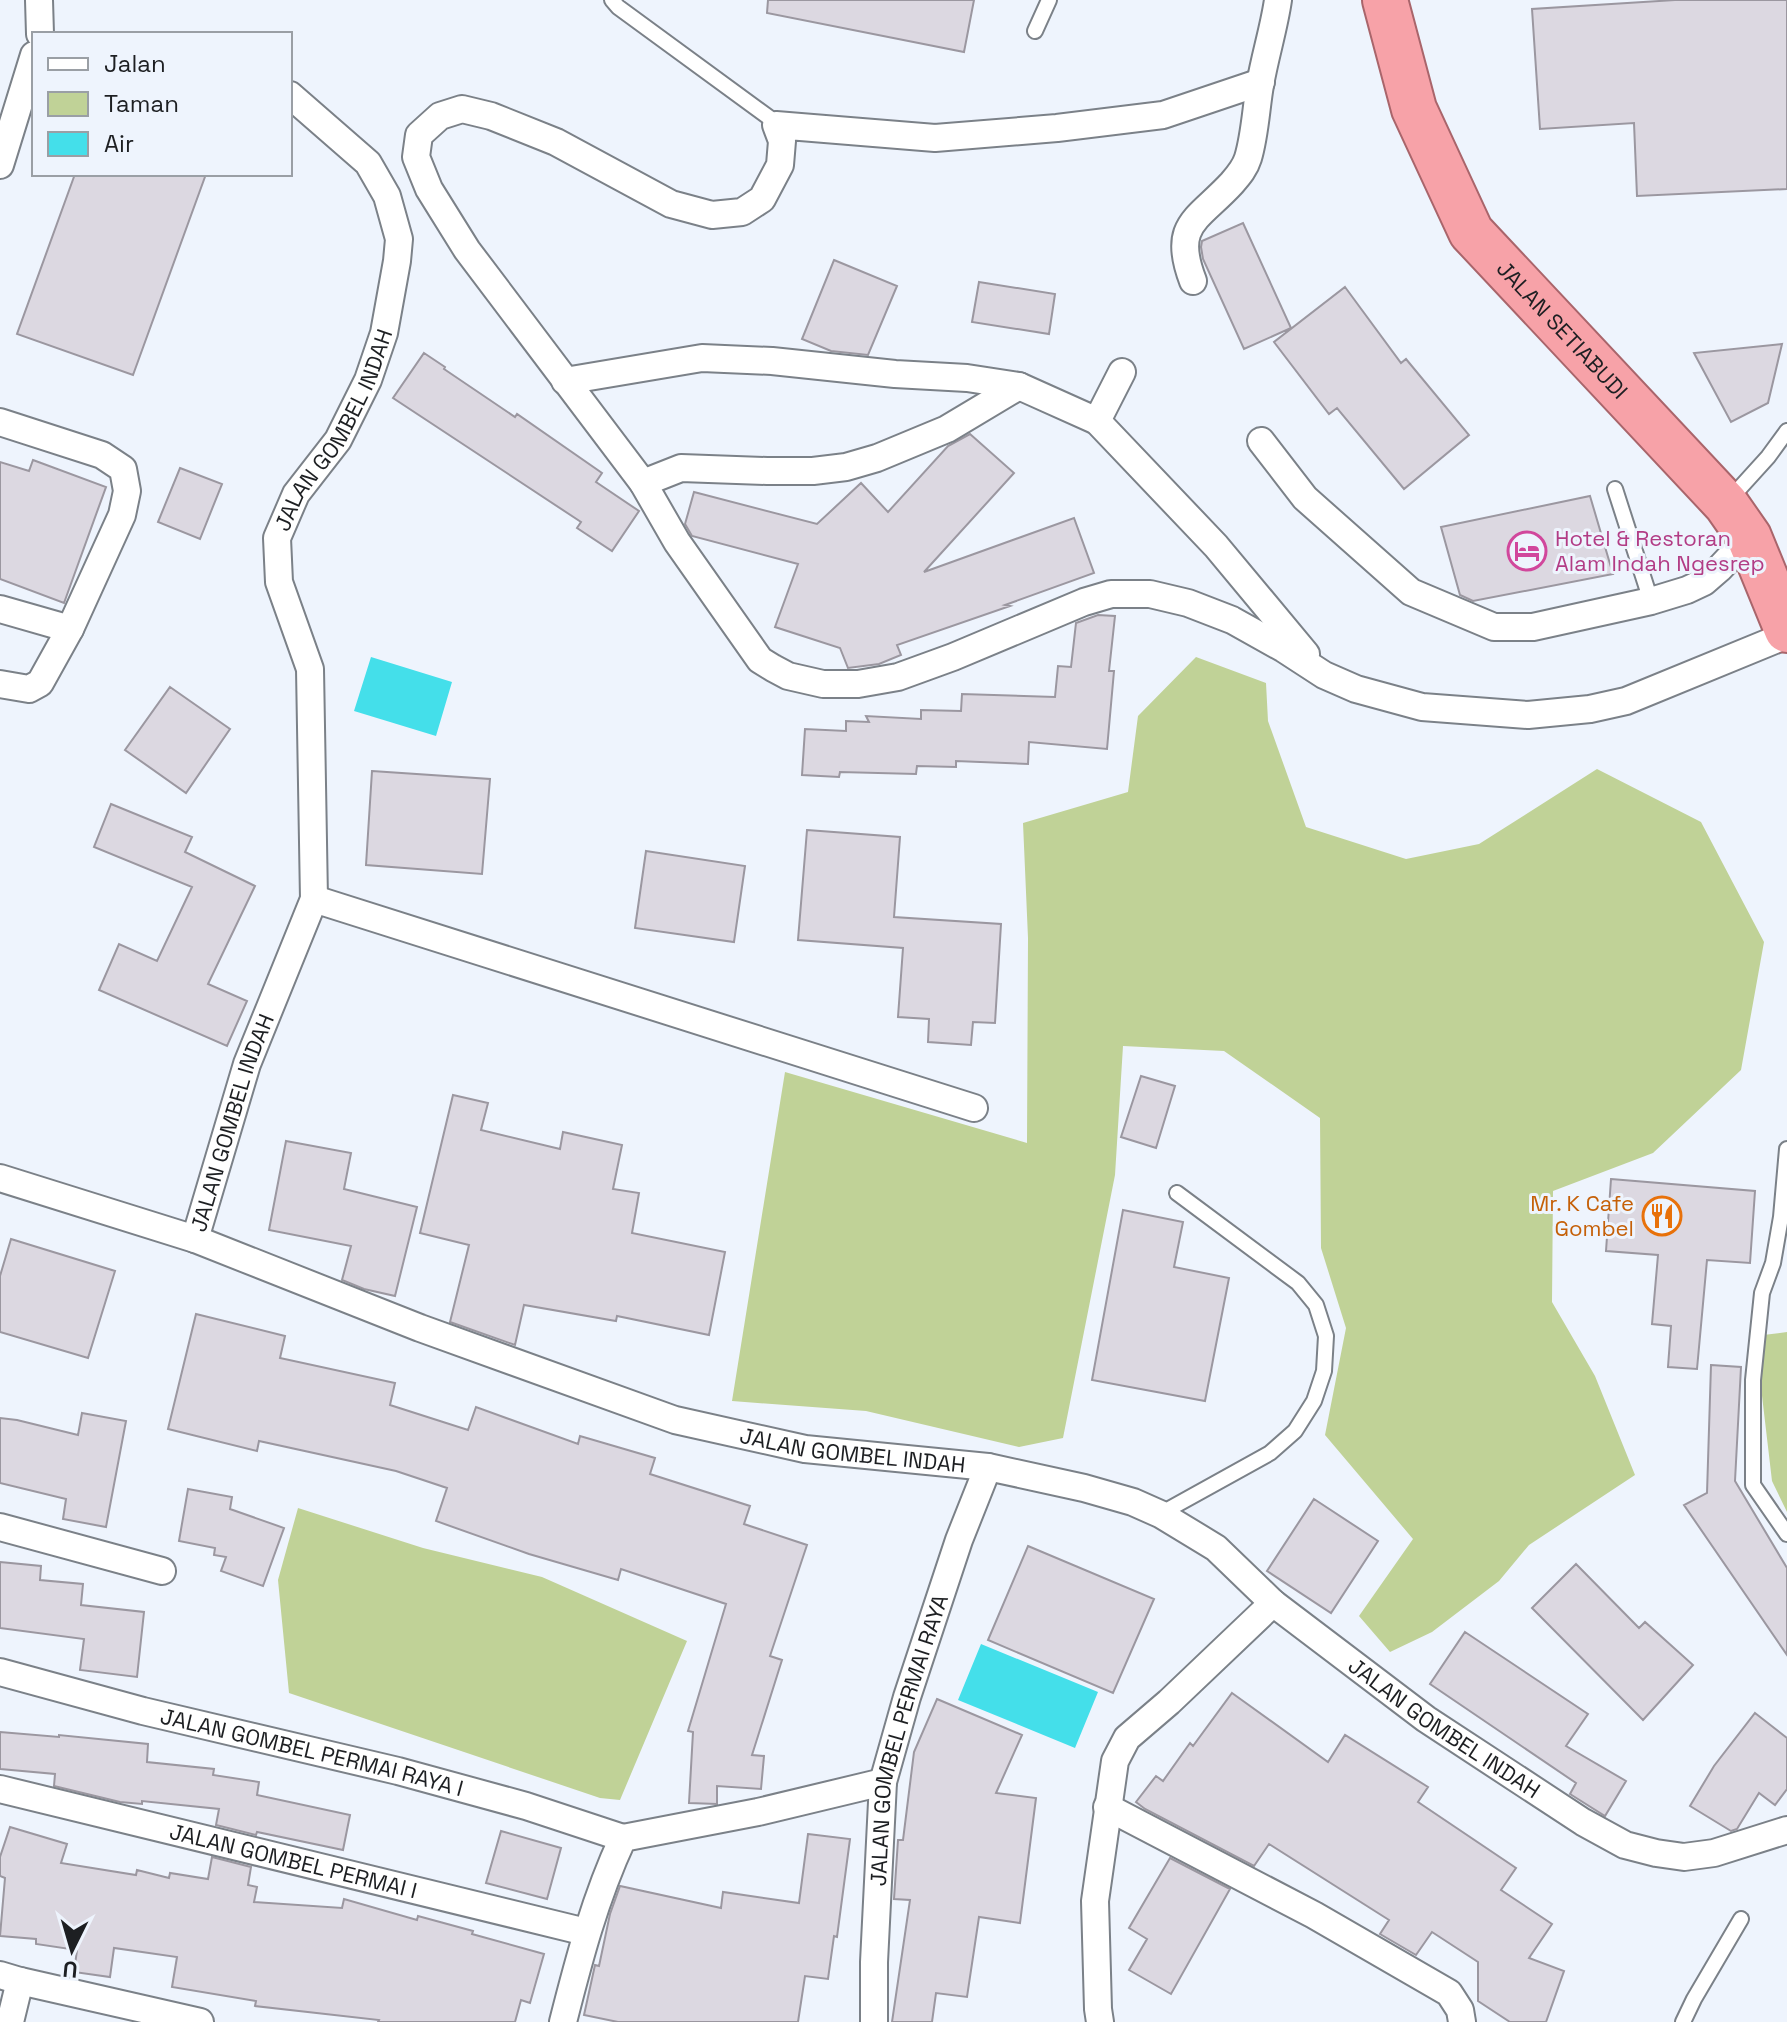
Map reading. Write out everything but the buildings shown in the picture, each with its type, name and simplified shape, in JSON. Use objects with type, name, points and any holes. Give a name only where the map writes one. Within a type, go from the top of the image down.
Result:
[{"type":"highway","name":"JALAN SETIABUDI","points":[[1385,0],[1414,109],[1471,232],[1738,520],[1787,633]]},
{"type":"street","points":[[39,0],[40,32]]},
{"type":"street","points":[[1193,281],[1183,249],[1186,236],[1200,212],[1219,197],[1244,169],[1278,0]]},
{"type":"street","points":[[0,165],[32,61]]},
{"type":"street","points":[[1261,82],[1163,115],[1042,130],[935,138],[776,125],[782,141],[780,165],[762,199],[742,212],[712,215],[671,204],[556,142],[491,116],[462,109],[440,116],[419,135],[416,157],[429,189],[467,250],[643,483],[677,542],[760,660],[788,676],[823,684],[858,684],[898,677],[1084,602],[1111,594],[1150,594],[1188,603],[1232,620],[1324,675],[1356,689],[1422,707],[1528,715],[1590,709],[1626,701],[1787,633]]},
{"type":"street","name":"JALAN GOMBEL INDAH","points":[[292,97],[368,163],[387,196],[399,239],[384,333],[368,380],[338,440],[296,494],[277,538],[279,582],[310,669],[314,899],[247,1064],[195,1239],[420,1328],[675,1420],[805,1449],[988,1467],[1133,1502],[1160,1514],[1216,1548],[1273,1603],[1426,1719],[1583,1822],[1625,1845],[1684,1857],[1714,1853],[1787,1830]]},
{"type":"street","points":[[565,381],[702,358],[967,378],[1019,386],[1097,421],[1216,546],[1324,675]]},
{"type":"street","points":[[1097,421],[1122,372]]},
{"type":"street","points":[[643,483],[681,468],[813,471],[846,467],[877,458],[947,429],[1019,386]]},
{"type":"street","points":[[0,422],[102,455],[123,469],[127,491],[122,515],[70,629],[40,683],[29,689],[0,684]]},
{"type":"street","points":[[1261,441],[1305,498],[1411,592],[1494,627],[1533,627],[1687,590],[1704,582],[1719,569],[1738,520]]},
{"type":"street","points":[[0,609],[70,629]]},
{"type":"street","points":[[314,899],[974,1108]]},
{"type":"street","points":[[0,1178],[195,1239]]},
{"type":"street","name":"JALAN GOMBEL PERMAI RAYA","points":[[874,2022],[883,1782],[907,1697],[954,1555],[988,1467]]},
{"type":"street","points":[[0,1527],[162,1571]]},
{"type":"street","points":[[1100,2022],[1095,1901],[1115,1761],[1127,1738],[1273,1603]]},
{"type":"street","name":"JALAN GOMBEL PERMAI RAYA I","points":[[0,1672],[143,1711],[398,1771],[526,1806],[623,1838]]},
{"type":"street","points":[[563,2022],[586,1932],[623,1838],[758,1812],[883,1782]]},
{"type":"street","name":"JALAN GOMBEL PERMAI I","points":[[0,1789],[586,1932]]},
{"type":"street","points":[[1107,1807],[1314,1915],[1449,1993],[1460,2010],[1462,2022]]},
{"type":"street","points":[[10,2022],[10,1978],[200,2022]]},
{"type":"lane","points":[[612,0],[776,125]]},
{"type":"lane","points":[[1035,31],[1049,0]]},
{"type":"lane","points":[[1738,520],[1768,457],[1787,431]]},
{"type":"lane","points":[[1615,489],[1651,601]]},
{"type":"lane","points":[[1787,1149],[1773,1263],[1762,1293],[1753,1380],[1753,1485],[1787,1534]]},
{"type":"lane","points":[[1160,1514],[1270,1453],[1295,1431],[1314,1401],[1324,1371],[1326,1336],[1316,1305],[1298,1283],[1177,1193]]},
{"type":"lane","points":[[1683,2022],[1741,1919]]},
{"type":"green space","points":[[1196,657],[1266,683],[1268,721],[1306,827],[1406,859],[1479,844],[1597,769],[1701,822],[1764,942],[1741,1070],[1653,1153],[1553,1191],[1552,1302],[1595,1376],[1635,1475],[1529,1545],[1499,1581],[1432,1632],[1390,1652],[1359,1616],[1413,1539],[1325,1435],[1346,1328],[1321,1248],[1320,1118],[1224,1051],[1123,1046],[1115,1175],[1063,1438],[1019,1447],[866,1411],[732,1401],[785,1072],[1027,1143],[1028,938],[1023,823],[1128,792],[1138,716]]},
{"type":"green space","points":[[1787,1332],[1787,1512],[1772,1481],[1755,1336]]},
{"type":"green space","points":[[298,1508],[423,1548],[542,1577],[687,1641],[620,1800],[600,1798],[289,1693],[278,1580]]},
{"type":"water","points":[[371,657],[452,682],[436,736],[354,711]]},
{"type":"water","points":[[981,1644],[1098,1692],[1075,1748],[958,1700]]},
{"type":"place","name":"Hotel & Restoran Alam Indah Ngesrep","points":[[1527,551]]},
{"type":"place","name":"Mr. K Cafe Gombel","points":[[1662,1216]]}]
